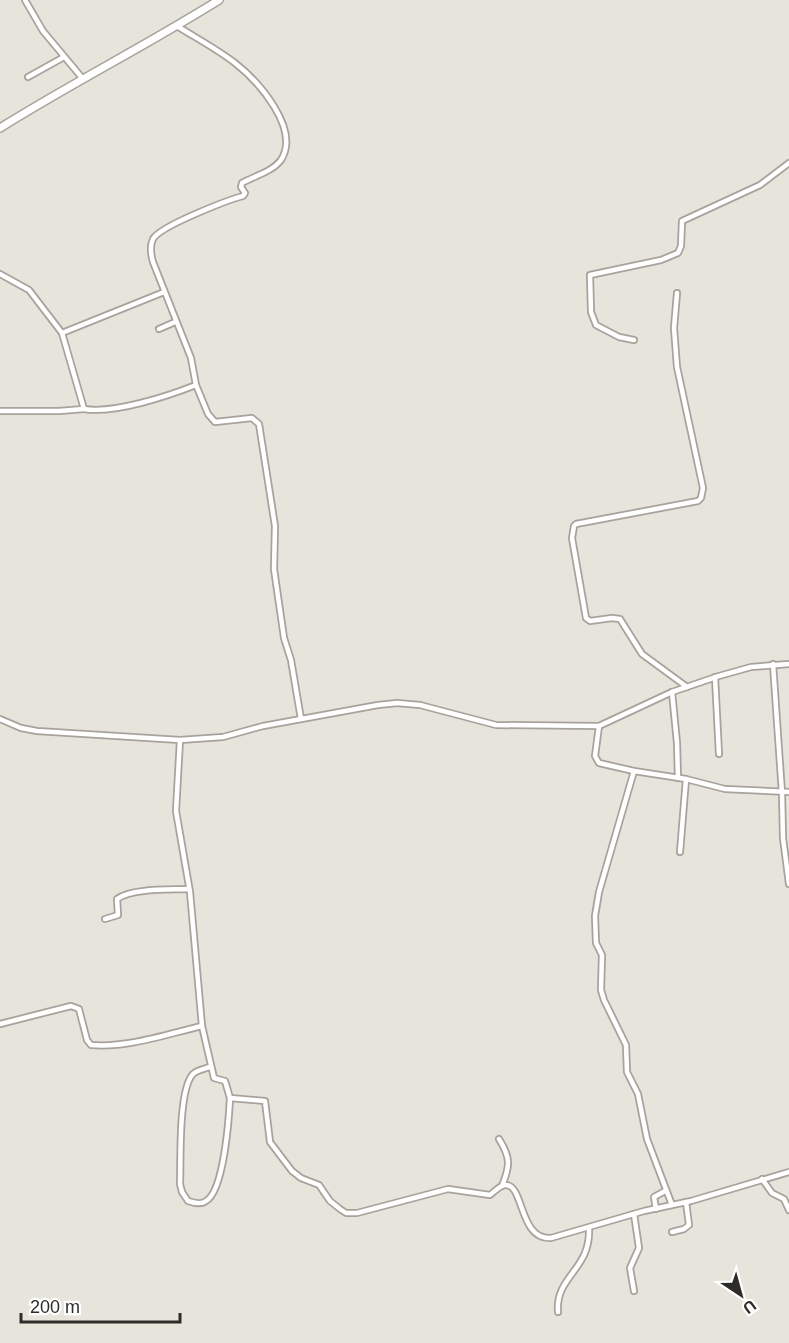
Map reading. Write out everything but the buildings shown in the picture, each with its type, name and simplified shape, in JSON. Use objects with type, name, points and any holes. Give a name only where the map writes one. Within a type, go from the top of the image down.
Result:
[{"type":"main road","points":[[0,128],[219,0]]},
{"type":"street","points":[[25,0],[43,31],[83,79]]},
{"type":"street","points":[[177,26],[236,64],[276,108],[283,127],[285,145],[280,160],[272,168],[242,183],[241,187],[245,192],[243,196],[166,229],[152,242],[151,256],[191,358],[196,385],[208,414],[215,422],[252,418],[259,424],[274,519],[273,569],[284,638],[291,660],[301,719]]},
{"type":"street","points":[[28,77],[64,57]]},
{"type":"street","points":[[634,340],[620,338],[596,325],[591,312],[590,275],[660,260],[678,253],[681,246],[682,221],[760,185],[789,163]]},
{"type":"street","points":[[0,274],[29,290],[62,333],[84,409]]},
{"type":"street","points":[[62,333],[164,292]]},
{"type":"street","points":[[677,293],[674,328],[677,367],[703,488],[701,498],[698,501],[576,524],[572,538],[586,618],[590,621],[612,618],[621,620],[642,654],[687,687]]},
{"type":"street","points":[[159,329],[175,322]]},
{"type":"street","points":[[0,411],[93,410],[135,405],[196,385]]},
{"type":"street","points":[[773,664],[783,793],[783,838],[789,884]]},
{"type":"street","points":[[0,719],[21,728],[37,731],[180,740],[223,737],[255,727],[397,703],[420,705],[496,724],[599,726],[672,692],[715,677],[751,667],[789,664]]},
{"type":"street","points":[[715,677],[719,754]]},
{"type":"street","points":[[672,692],[678,778]]},
{"type":"street","points":[[599,726],[596,761],[725,789],[789,792]]},
{"type":"street","points":[[180,740],[176,811],[189,889],[202,1026],[214,1078],[225,1081],[230,1098],[228,1137],[221,1172],[213,1194],[205,1202],[200,1203],[188,1201],[180,1184],[182,1106],[190,1078],[197,1071],[210,1067]]},
{"type":"street","points":[[634,771],[599,892],[595,916],[596,943],[601,952],[602,996],[626,1045],[627,1072],[638,1095],[647,1138],[672,1205]]},
{"type":"street","points":[[680,852],[686,779]]},
{"type":"street","points":[[105,919],[118,915],[117,899],[120,897],[134,893],[189,889]]},
{"type":"street","points":[[0,1024],[75,1007],[79,1010],[89,1043],[103,1046],[123,1044],[202,1026]]},
{"type":"street","points":[[230,1098],[265,1101],[269,1138],[274,1148],[296,1176],[319,1185],[330,1201],[346,1213],[357,1213],[448,1189],[490,1195],[507,1185],[513,1189],[523,1213],[538,1237],[551,1238],[789,1172]]},
{"type":"street","points":[[498,1139],[504,1147],[509,1165],[502,1186]]},
{"type":"street","points":[[762,1179],[772,1193],[784,1199],[789,1210]]},
{"type":"street","points":[[656,1209],[654,1197],[665,1191]]},
{"type":"street","points":[[672,1232],[689,1225],[686,1202]]},
{"type":"street","points":[[634,1214],[639,1248],[630,1268],[634,1291]]},
{"type":"street","points":[[558,1312],[558,1294],[579,1265],[589,1245],[589,1228]]}]
